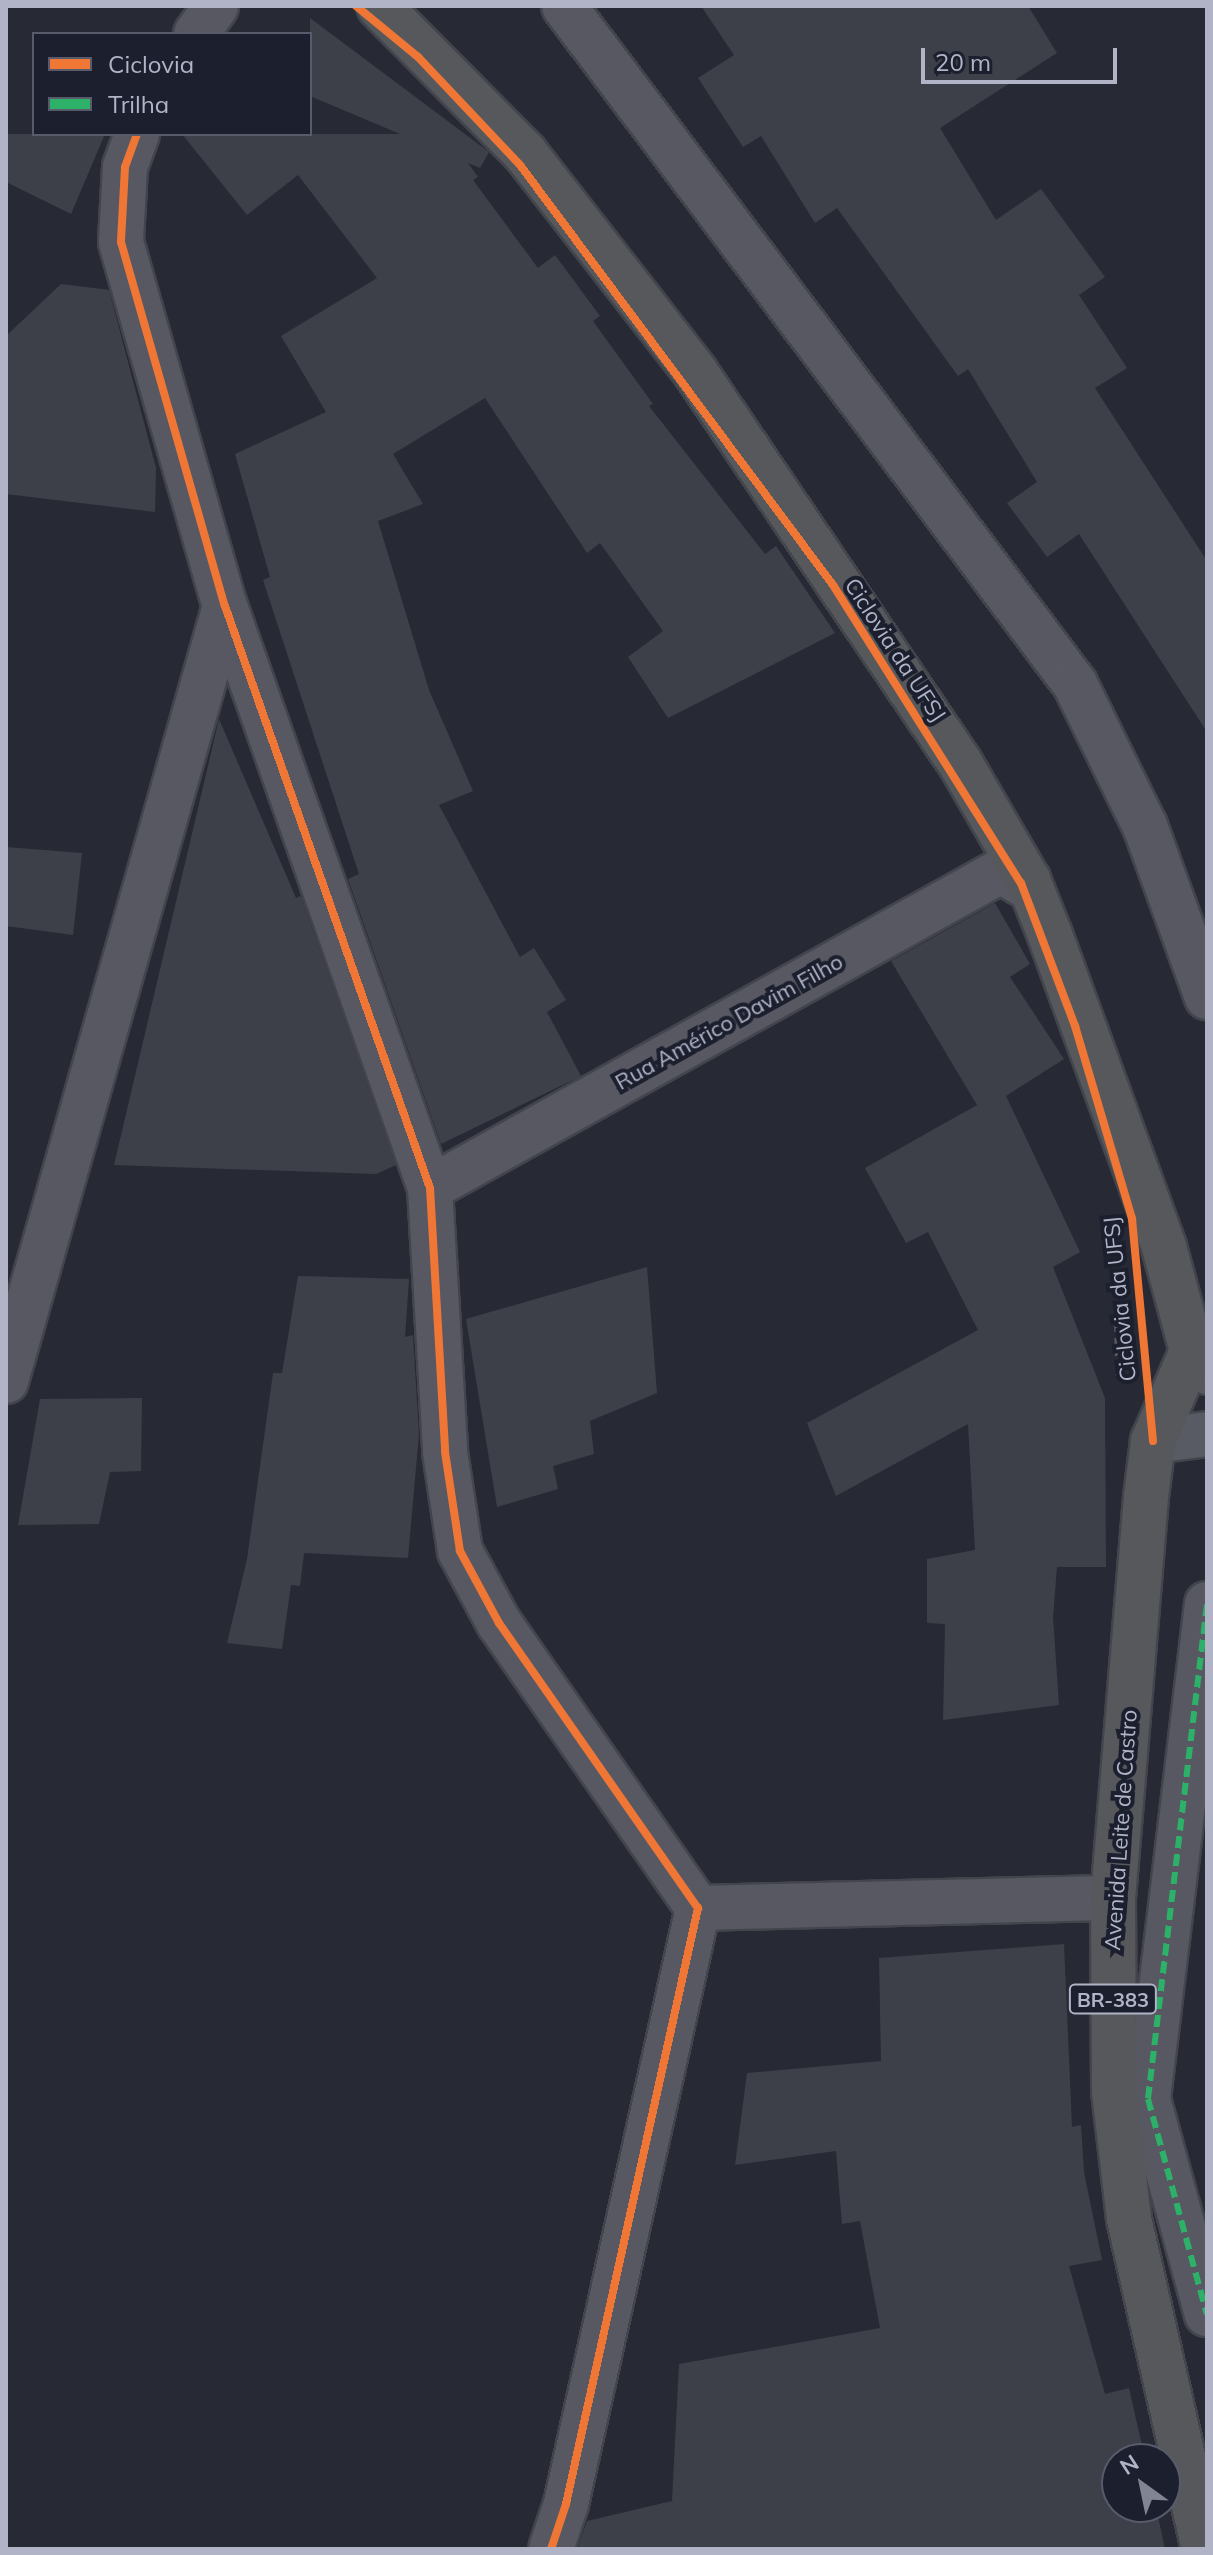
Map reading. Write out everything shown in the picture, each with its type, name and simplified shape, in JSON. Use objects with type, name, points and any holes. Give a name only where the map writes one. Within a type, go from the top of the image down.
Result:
[{"type":"highway","name":"Avenida Leite de Castro","points":[[379,6],[525,153],[696,373],[865,615],[1028,880],[1164,1247],[1200,1361],[1153,1441],[1113,1898],[1114,2091],[1129,2219],[1204,2549]]},
{"type":"main road","points":[[1153,1441],[1207,1434]]},
{"type":"street","points":[[197,32],[216,6]]},
{"type":"street","points":[[564,6],[1075,684],[1145,826],[1207,997]]},
{"type":"street","points":[[136,136],[125,167],[121,242],[225,606],[430,1188],[445,1452],[460,1551],[499,1623],[698,1908],[566,2504],[551,2549]]},
{"type":"street","points":[[6,1381],[225,606]]},
{"type":"street","name":"Rua Américo Davim Filho","points":[[430,1188],[1001,871],[1021,883],[1028,880]]},
{"type":"street","points":[[1207,1604],[1148,2099],[1207,2314]]},
{"type":"street","points":[[698,1908],[1113,1898]]},
{"type":"building","points":[[701,6],[1028,6],[1057,53],[940,128],[996,220],[1041,189],[1105,277],[1079,295],[1127,368],[1095,388],[1207,561],[1207,732],[1079,534],[1047,557],[1007,503],[1037,482],[968,369],[958,376],[837,208],[815,223],[761,136],[743,147],[698,78],[734,55]]},
{"type":"building","points":[[310,18],[489,152],[480,168],[468,163],[478,177],[473,180],[538,268],[555,255],[600,316],[593,321],[653,404],[649,406],[765,554],[776,546],[835,633],[668,718],[628,657],[663,631],[600,543],[587,553],[485,398],[393,454],[423,504],[378,521],[429,690],[473,791],[439,805],[520,957],[534,948],[566,1000],[547,1012],[581,1076],[441,1144],[348,879],[359,874],[263,580],[270,577],[235,454],[326,412],[281,336],[377,278],[298,175],[247,215],[184,136],[400,134],[312,97]]},
{"type":"building","points":[[6,134],[104,136],[71,214],[6,182]]},
{"type":"building","points":[[61,284],[109,290],[156,468],[155,512],[6,494],[6,336]]},
{"type":"building","points":[[219,719],[296,898],[301,896],[396,1165],[376,1174],[114,1165]]},
{"type":"building","points":[[6,847],[82,853],[73,935],[6,926]]},
{"type":"building","points":[[995,903],[1030,964],[1010,977],[1064,1059],[1006,1096],[1080,1252],[1053,1267],[1105,1398],[1106,1567],[1057,1567],[1053,1617],[1059,1705],[943,1720],[945,1624],[927,1623],[927,1559],[975,1550],[968,1424],[836,1496],[807,1423],[978,1330],[928,1232],[906,1243],[865,1168],[977,1105],[891,961]]},
{"type":"building","points":[[647,1267],[657,1393],[590,1421],[594,1454],[553,1466],[558,1489],[497,1507],[466,1319]]},
{"type":"building","points":[[298,1276],[409,1279],[405,1337],[413,1335],[419,1434],[408,1558],[304,1553],[300,1586],[291,1585],[282,1649],[227,1643],[247,1559],[273,1373],[282,1373]]},
{"type":"building","points":[[142,1398],[141,1471],[110,1472],[99,1524],[18,1525],[40,1399]]},
{"type":"building","points":[[1064,1944],[1072,2127],[1081,2125],[1084,2172],[1102,2260],[1069,2266],[1105,2394],[1129,2388],[1141,2443],[1101,2443],[1101,2523],[1159,2523],[1165,2549],[577,2549],[587,2521],[672,2501],[679,2364],[880,2328],[860,2221],[842,2224],[836,2151],[735,2165],[747,2073],[881,2061],[879,1958]]},
{"type":"marked path","points":[[1207,1604],[1148,2099],[1207,2314]]},
{"type":"cycle path","name":"Ciclovia da UFSJ","points":[[356,6],[418,57],[520,165],[833,585],[1021,883],[1075,1026],[1132,1219],[1153,1441]]},
{"type":"cycle path","points":[[136,136],[125,167],[121,242],[225,606],[430,1188],[445,1452],[460,1551],[499,1623],[698,1908],[566,2504],[551,2549]]}]
